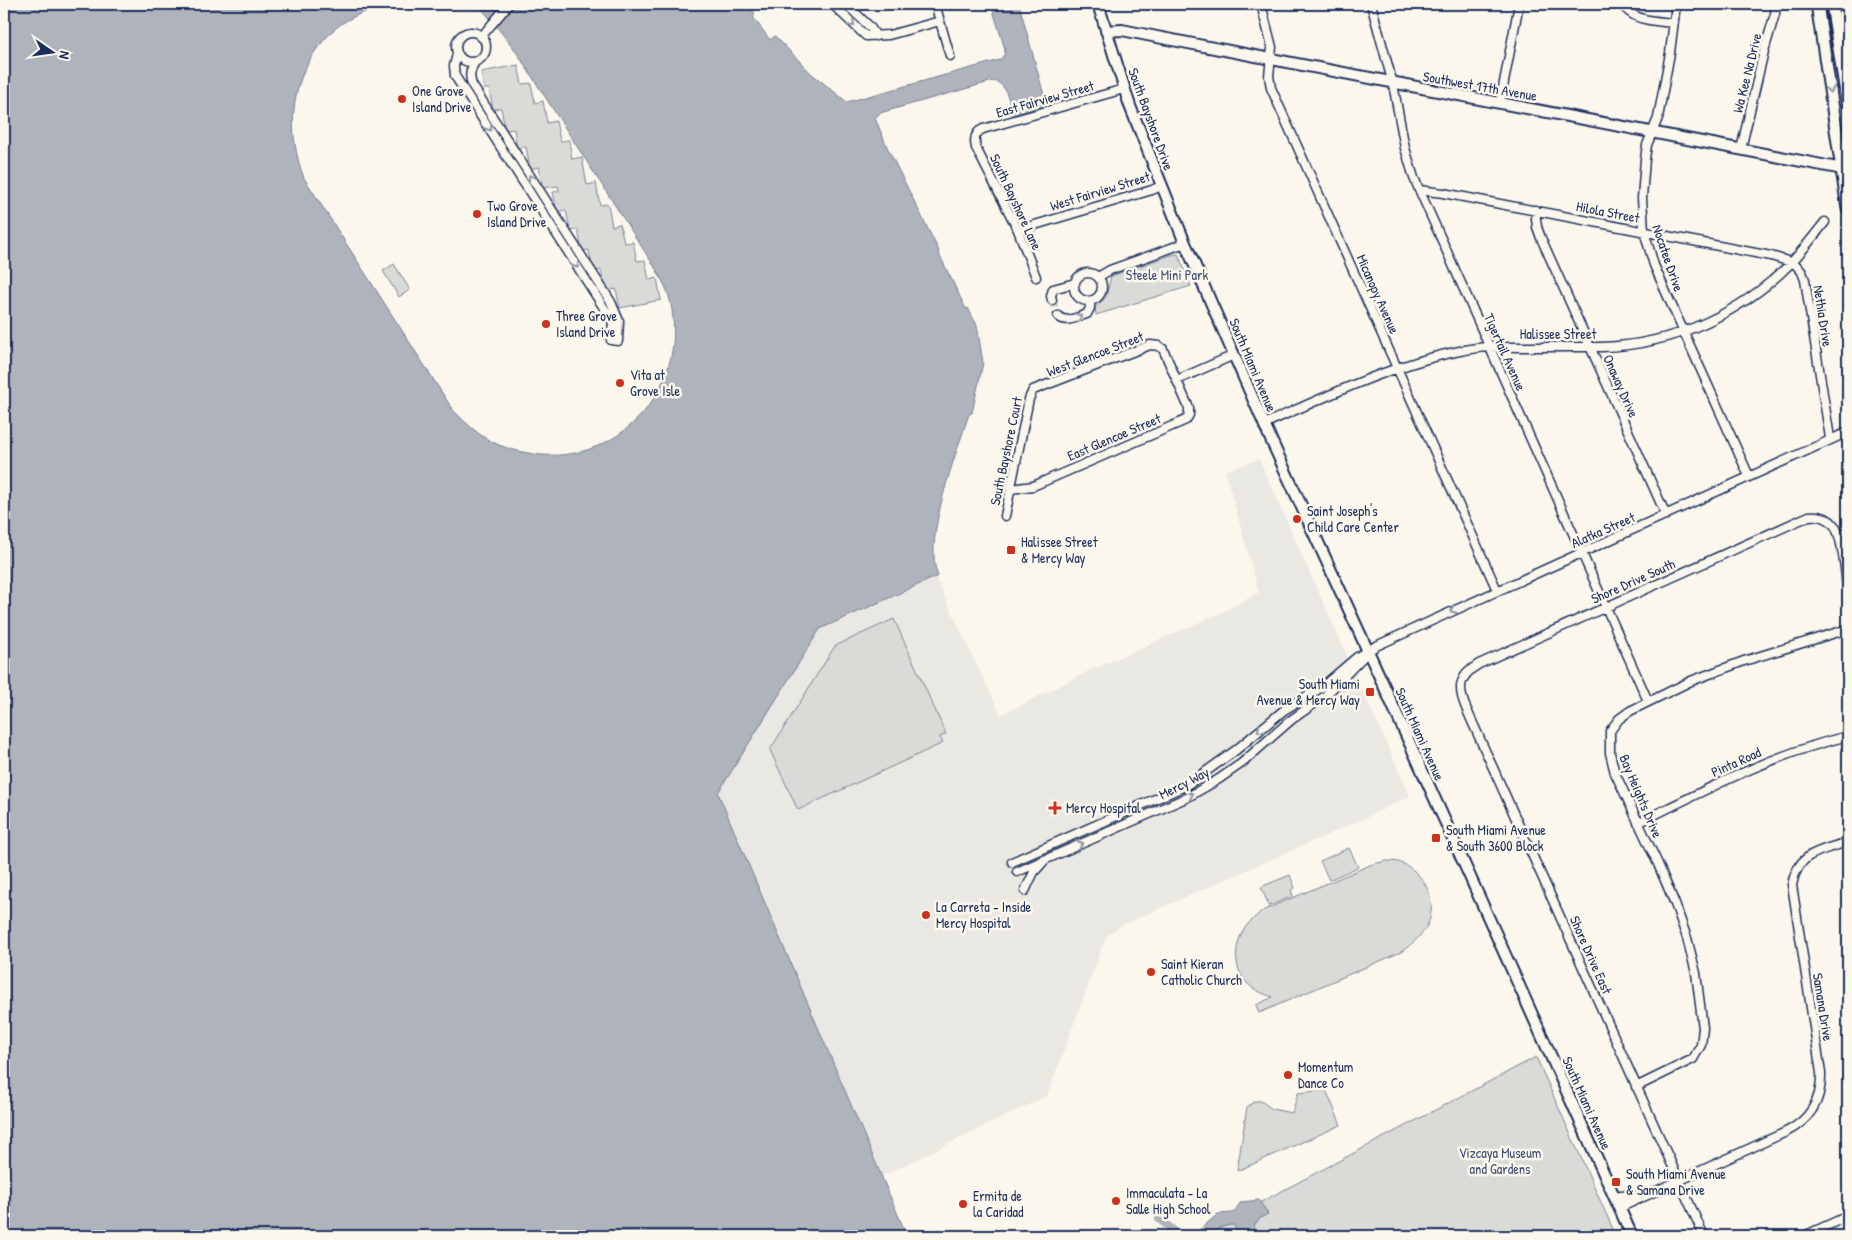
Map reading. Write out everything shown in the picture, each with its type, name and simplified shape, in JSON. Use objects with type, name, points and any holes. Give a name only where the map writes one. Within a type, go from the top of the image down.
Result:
[{"type":"highway","points":[[1817,4],[1845,169],[1848,209]]},
{"type":"highway","points":[[1832,4],[1848,106]]},
{"type":"main road","name":"South Bayshore Drive","points":[[1098,4],[1124,89],[1185,243]]},
{"type":"main road","name":"Southwest 17th Avenue","points":[[1106,31],[1122,30],[1393,84],[1845,169]]},
{"type":"main road","name":"South Miami Avenue","points":[[1185,243],[1264,424],[1632,1236]]},
{"type":"main road","points":[[1614,1196],[1639,1198]]},
{"type":"street","points":[[481,36],[509,4]]},
{"type":"street","points":[[832,4],[866,36],[889,35],[940,21]]},
{"type":"street","points":[[846,4],[870,27],[876,36]]},
{"type":"street","points":[[936,4],[950,56]]},
{"type":"street","name":"Micanopy Avenue","points":[[1261,4],[1272,47],[1269,80],[1272,92],[1497,590]]},
{"type":"street","name":"Tigertail Avenue","points":[[1371,4],[1393,84],[1405,148],[1419,190],[1648,701]]},
{"type":"street","points":[[1500,103],[1519,4]]},
{"type":"street","points":[[1623,4],[1634,15],[1673,24]]},
{"type":"street","name":"Nocatee Drive","points":[[1676,4],[1670,53],[1658,118],[1647,145],[1645,159],[1642,198],[1644,231],[1654,265],[1750,476]]},
{"type":"street","name":"Wa Kee Na Drive","points":[[1741,149],[1776,4]]},
{"type":"street","points":[[468,32],[481,36],[486,51],[484,56],[475,62],[471,68],[470,78],[472,85],[611,302],[619,321],[618,342],[611,340],[613,322],[455,76],[456,45],[460,37],[468,32]]},
{"type":"street","points":[[457,54],[465,62],[475,62]]},
{"type":"street","name":"East Fairview Street","points":[[975,136],[983,130],[1124,89]]},
{"type":"street","name":"South Bayshore Lane","points":[[975,136],[976,148],[1018,230],[1036,277]]},
{"type":"street","name":"West Fairview Street","points":[[1018,230],[1161,186]]},
{"type":"street","name":"Hilola Street","points":[[1419,190],[1644,231],[1792,262]]},
{"type":"street","name":"Onaway Drive","points":[[1535,210],[1539,232],[1666,515]]},
{"type":"street","name":"Halissee Street","points":[[1264,424],[1398,368],[1450,354],[1478,348],[1590,347],[1652,341],[1684,332],[1713,319],[1743,301],[1776,277],[1792,262],[1825,222]]},
{"type":"street","points":[[1098,277],[1110,270],[1185,243]]},
{"type":"street","name":"Nethia Drive","points":[[1792,262],[1799,268],[1805,280],[1830,438]]},
{"type":"street","points":[[1087,273],[1098,277],[1102,283],[1102,290],[1099,296],[1090,301],[1083,300],[1078,296],[1075,290],[1080,276],[1087,273]]},
{"type":"street","points":[[1052,300],[1053,289],[1076,283]]},
{"type":"street","points":[[1058,316],[1061,320],[1067,320],[1087,314],[1090,308],[1090,301]]},
{"type":"street","name":"West Glencoe Street","points":[[1032,392],[1150,345],[1158,346],[1164,352],[1177,380]]},
{"type":"street","points":[[1177,380],[1234,355]]},
{"type":"street","name":"East Glencoe Street","points":[[1011,489],[1033,486],[1186,420],[1189,416],[1189,408],[1177,380]]},
{"type":"street","name":"South Bayshore Court","points":[[1005,516],[1032,392]]},
{"type":"street","name":"Alatka Street","points":[[1368,651],[1830,438],[1848,432]]},
{"type":"street","name":"Shore Drive South","points":[[1462,682],[1467,673],[1479,664],[1813,515],[1831,522],[1837,531],[1848,595]]},
{"type":"street","name":"Bay Heights Drive","points":[[1636,1087],[1693,1059],[1701,1046],[1703,1028],[1696,973],[1682,922],[1658,864],[1615,773],[1610,753],[1610,731],[1618,719],[1648,701],[1691,681],[1744,661],[1848,628]]},
{"type":"street","name":"Mercy Way","points":[[1012,862],[1187,785],[1236,750],[1284,710],[1322,687],[1357,657],[1368,651]]},
{"type":"street","name":"Mercy Way","points":[[1017,872],[1188,797],[1210,784],[1239,764],[1294,718],[1332,690],[1359,663],[1368,651]]},
{"type":"street","name":"Shore Drive East","points":[[1462,682],[1460,690],[1463,702],[1704,1236]]},
{"type":"street","points":[[1284,710],[1294,718]]},
{"type":"street","name":"Pinta Road","points":[[1638,823],[1744,770],[1809,746],[1848,736]]},
{"type":"street","points":[[1236,750],[1239,764]]},
{"type":"street","points":[[1124,812],[1129,822]]},
{"type":"street","name":"Samana Drive","points":[[1619,1208],[1793,1128],[1807,1118],[1815,1106],[1820,1091],[1821,1073],[1792,885],[1796,870],[1803,860],[1817,852],[1848,842]]},
{"type":"street","points":[[1025,891],[1034,872],[1050,857],[1048,846]]},
{"type":"street","points":[[1804,1236],[1848,1216]]},
{"type":"shaded area","points":[[4,4],[387,4],[357,15],[338,26],[319,46],[309,61],[297,93],[293,127],[295,144],[304,178],[453,410],[478,433],[499,445],[523,452],[557,455],[589,449],[618,435],[641,415],[659,389],[670,359],[674,327],[668,293],[656,269],[513,47],[478,4],[749,4],[755,14],[753,17],[770,40],[775,36],[812,74],[847,102],[1000,60],[1004,55],[1005,49],[991,4],[1019,4],[1047,106],[1012,115],[1005,89],[1002,85],[993,81],[880,113],[875,118],[888,149],[966,309],[968,308],[977,325],[983,363],[972,413],[969,414],[957,450],[938,519],[934,541],[934,560],[938,576],[820,629],[718,793],[907,1236],[4,1236]]},
{"type":"shaded area","name":"Mercy Hospital","points":[[1259,459],[1410,796],[1361,820],[1120,926],[1106,937],[1047,1096],[882,1176],[718,793],[820,629],[935,577],[1001,715],[1091,670],[1225,611],[1259,592],[1225,471]]},
{"type":"shaded area","points":[[1259,1200],[1268,1214],[1256,1222],[1253,1235],[1238,1236],[1234,1225],[1222,1227],[1206,1234],[1197,1232],[1218,1214],[1233,1213],[1241,1202]]},
{"type":"green space","points":[[518,65],[522,84],[531,83],[535,103],[543,101],[547,123],[556,121],[560,141],[569,140],[572,159],[582,157],[587,185],[596,183],[600,205],[608,204],[612,226],[620,224],[624,243],[633,242],[637,261],[645,260],[649,280],[657,278],[661,300],[620,308],[616,289],[605,291],[601,270],[593,272],[589,250],[582,251],[578,230],[570,231],[566,210],[557,212],[553,192],[559,191],[558,186],[543,188],[539,167],[530,169],[526,147],[517,148],[514,129],[505,130],[501,108],[493,109],[489,89],[484,89],[481,72]]},
{"type":"green space","name":"Steele Mini Park","points":[[1178,254],[1191,286],[1096,315],[1095,308],[1106,297],[1111,276]]},
{"type":"green space","points":[[394,264],[410,290],[399,297],[383,271]]},
{"type":"green space","points":[[894,619],[946,734],[940,737],[943,743],[798,810],[770,750],[835,646]]},
{"type":"green space","points":[[1349,848],[1358,867],[1329,880],[1320,861]]},
{"type":"green space","points":[[1386,861],[1398,862],[1409,867],[1427,888],[1430,897],[1431,915],[1426,928],[1401,952],[1259,1013],[1256,1005],[1273,997],[1248,984],[1239,970],[1236,954],[1240,937],[1249,923],[1264,910],[1370,865]]},
{"type":"green space","points":[[1290,875],[1295,888],[1291,890],[1293,896],[1269,906],[1261,887]]},
{"type":"green space","name":"Vizcaya Museum and Gardens","points":[[1536,1057],[1616,1236],[1194,1236],[1206,1231]]},
{"type":"green space","points":[[1326,1090],[1341,1125],[1237,1171],[1247,1107],[1255,1101],[1261,1101],[1272,1109],[1292,1113],[1298,1093]]},
{"type":"waterway","points":[[1159,1219],[1178,1234]]},
{"type":"tunnel","points":[[1052,300],[1058,316]]},
{"type":"place","name":"One Grove Island Drive","points":[[402,99]]},
{"type":"place","name":"Two Grove Island Drive","points":[[477,214]]},
{"type":"place","name":"Three Grove Island Drive","points":[[546,324]]},
{"type":"place","name":"Vita at Grove Isle","points":[[620,383]]},
{"type":"place","name":"Saint Joseph's Child Care Center","points":[[1297,519]]},
{"type":"place","name":"Halissee Street & Mercy Way","points":[[1011,550]]},
{"type":"place","name":"South Miami Avenue & Mercy Way","points":[[1370,692]]},
{"type":"place","name":"Mercy Hospital","points":[[1055,808]]},
{"type":"place","name":"South Miami Avenue & South 3600 Block","points":[[1436,838]]},
{"type":"place","name":"La Carreta - Inside Mercy Hospital","points":[[926,915]]},
{"type":"place","name":"Saint Kieran Catholic Church","points":[[1151,972]]},
{"type":"place","name":"Momentum Dance Co","points":[[1288,1075]]},
{"type":"place","name":"South Miami Avenue & Samana Drive","points":[[1616,1182]]},
{"type":"place","name":"Immaculata - La Salle High School","points":[[1116,1201]]},
{"type":"place","name":"Ermita de la Caridad","points":[[963,1204]]}]
